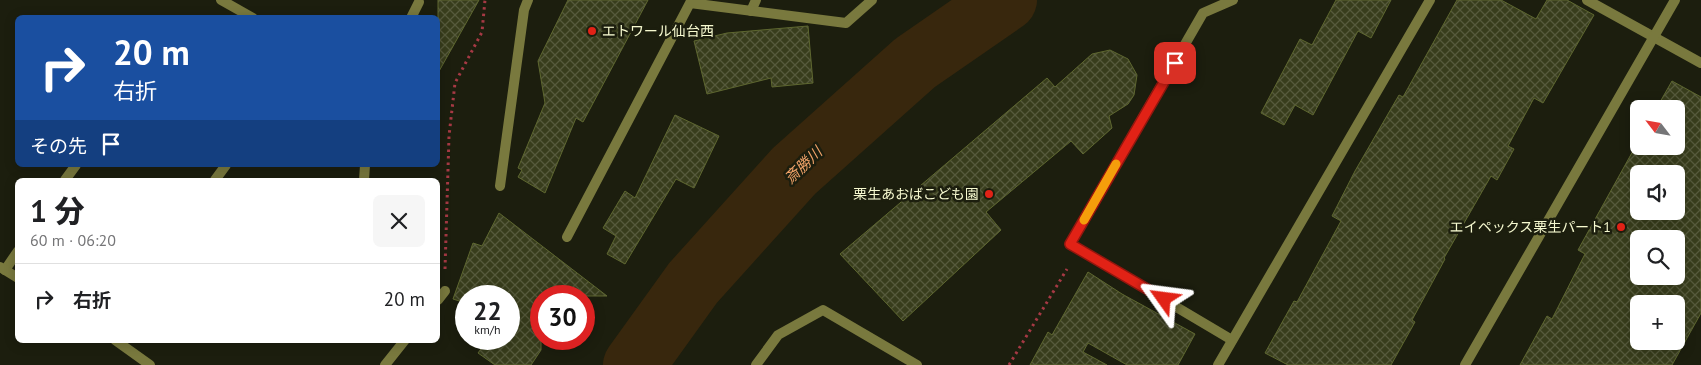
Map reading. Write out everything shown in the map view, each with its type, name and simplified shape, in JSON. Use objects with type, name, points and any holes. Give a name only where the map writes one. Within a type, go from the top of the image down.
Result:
[{"type":"street","points":[[221,0],[248,15]]},
{"type":"street","points":[[500,186],[524,10],[528,0]]},
{"type":"street","points":[[751,11],[756,0]]},
{"type":"street","points":[[567,237],[690,3],[846,23],[872,0]]},
{"type":"street","points":[[1232,340],[1070,244],[1203,13],[1233,0]]},
{"type":"street","points":[[1218,365],[1430,0]]},
{"type":"street","points":[[1587,0],[1701,63]]},
{"type":"street","points":[[1465,365],[1675,0]]},
{"type":"street","points":[[412,15],[419,2]]},
{"type":"street","points":[[67,178],[75,167]]},
{"type":"street","points":[[216,178],[225,167]]},
{"type":"street","points":[[15,254],[2,268],[15,276]]},
{"type":"street","points":[[440,297],[445,291]]},
{"type":"street","points":[[756,365],[778,335],[823,310],[917,365]]},
{"type":"street","points":[[119,343],[150,365]]},
{"type":"street","points":[[385,365],[403,343]]},
{"type":"path","points":[[445,291],[449,136],[455,83],[482,32],[485,0]]},
{"type":"path","points":[[1009,365],[1079,249]]},
{"type":"building","points":[[438,0],[479,0],[440,69],[440,15],[438,15]]},
{"type":"building","name":"エトワール仙台西","points":[[568,0],[648,0],[583,122],[576,118],[545,193],[518,177],[522,170],[518,168],[545,103],[538,61]]},
{"type":"building","points":[[1336,0],[1391,0],[1371,38],[1358,31],[1313,115],[1295,105],[1284,125],[1261,113],[1300,39],[1312,45]]},
{"type":"building","points":[[1457,0],[1501,0],[1536,19],[1547,0],[1567,0],[1594,15],[1543,103],[1534,98],[1508,146],[1514,149],[1497,180],[1491,176],[1444,258],[1412,320],[1415,322],[1391,365],[1288,365],[1265,353],[1294,301],[1297,302],[1341,221],[1332,216],[1355,171],[1399,95],[1403,97]]},
{"type":"building","points":[[808,26],[813,83],[772,87],[771,78],[707,94],[694,41],[727,33]]},
{"type":"building","points":[[1110,50],[1128,59],[1137,75],[1134,95],[1128,104],[1109,116],[1112,128],[1083,154],[1071,141],[986,212],[1001,230],[903,321],[840,254],[1047,78],[1055,87],[1092,54]]},
{"type":"building","points":[[1672,81],[1701,97],[1701,313],[1685,342],[1685,295],[1630,295],[1630,350],[1680,350],[1672,365],[1520,365],[1547,316],[1552,319],[1585,254],[1578,250],[1631,155],[1685,155],[1685,100],[1661,100]]},
{"type":"building","points":[[675,115],[719,136],[694,188],[676,179],[625,264],[607,254],[616,236],[603,228],[625,191],[635,198]]},
{"type":"building","points":[[499,213],[593,285],[530,285],[530,350],[541,350],[531,365],[495,365],[478,353],[480,350],[520,350],[520,285],[458,285],[473,243],[482,246]]},
{"type":"building","points":[[1088,272],[1122,294],[1195,334],[1178,365],[1127,365],[1088,343],[1083,352],[1107,365],[1030,365],[1048,332],[1052,335]]},
{"type":"building","points":[[595,287],[607,296],[595,296]]},
{"type":"waterway","name":"斎勝川","points":[[634,365],[693,283],[794,171],[915,63],[1006,0]]},
{"type":"slow traffic","points":[[1084,220],[1116,164]]},
{"type":"place","name":"エトワール仙台西","points":[[592,31]]},
{"type":"place","name":"栗生あおばこども園","points":[[989,194]]},
{"type":"place","name":"エイペックス栗生パート1","points":[[1621,227]]},
{"type":"route","points":[[1164,299],[1070,244],[1175,63]]}]
